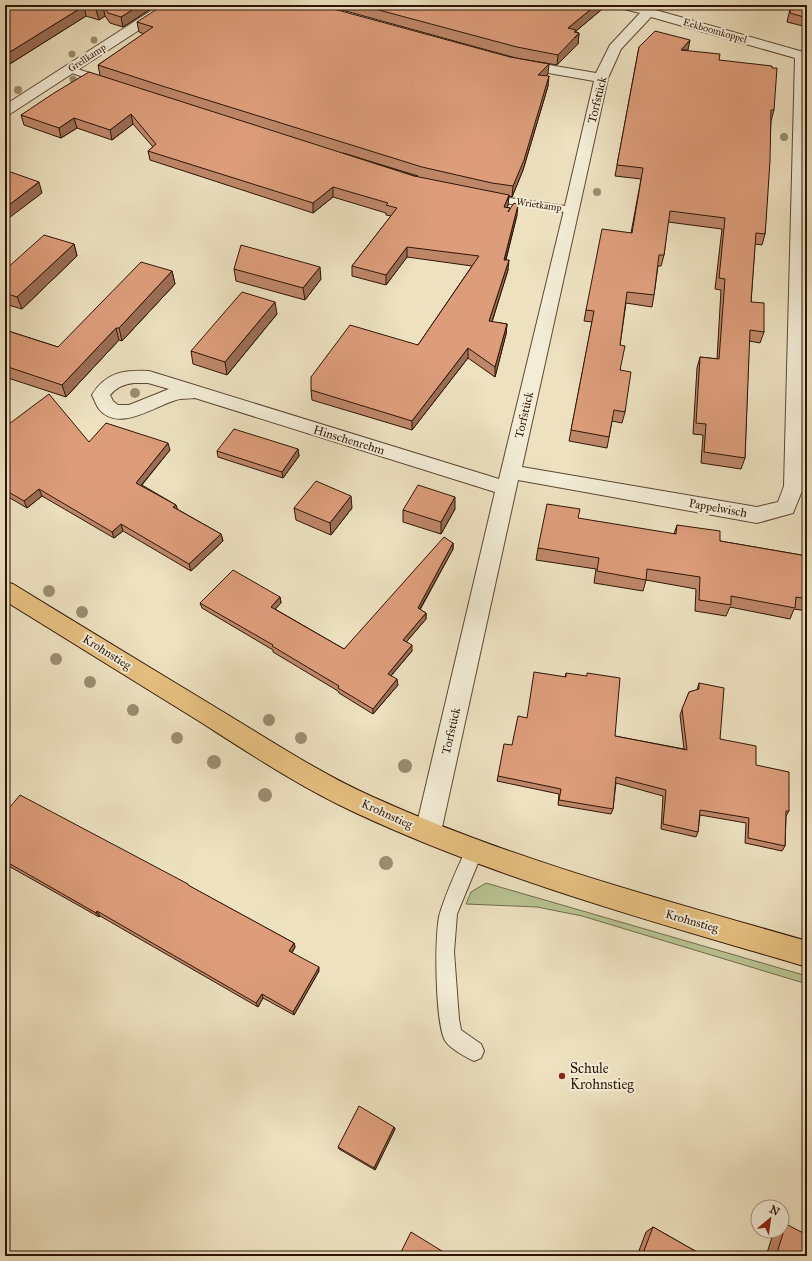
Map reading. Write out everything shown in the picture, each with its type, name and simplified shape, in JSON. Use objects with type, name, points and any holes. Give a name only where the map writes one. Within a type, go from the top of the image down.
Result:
[{"type":"main road","name":"Krohnstieg","points":[[5,590],[298,771],[363,805],[474,851],[521,868],[613,897],[807,954]]},
{"type":"street","name":"Grellkamp","points":[[5,111],[169,5]]},
{"type":"street","name":"Eekboomkoppel","points":[[624,5],[805,56]]},
{"type":"street","name":"Torfstück","points":[[428,832],[508,480],[572,210],[601,78],[615,48],[648,12]]},
{"type":"street","name":"Pappelwisch","points":[[508,480],[757,515],[786,508],[794,486],[805,56]]},
{"type":"street","points":[[507,61],[601,78]]},
{"type":"street","name":"Hinschenrehm","points":[[193,392],[508,480]]},
{"type":"lane","points":[[69,69],[113,84]]},
{"type":"lane","name":"Wrietkamp","points":[[476,195],[572,210]]},
{"type":"lane","points":[[474,851],[448,914],[445,952],[448,1019],[453,1036],[474,1051]]},
{"type":"green space","points":[[486,883],[807,976],[807,984],[582,916],[537,907],[466,904],[471,892]]},
{"type":"building","points":[[5,5],[140,5],[121,17],[108,13],[103,6],[96,10],[84,6],[5,55]]},
{"type":"building","points":[[163,5],[319,5],[510,57],[549,64],[538,75],[549,76],[524,160],[513,186],[492,183],[422,167],[98,65],[153,27],[137,22]]},
{"type":"building","points":[[360,5],[596,5],[568,28],[576,30],[574,32],[579,33],[558,55],[517,47]]},
{"type":"building","points":[[791,5],[807,5],[807,18],[790,13]]},
{"type":"building","points":[[655,31],[690,40],[681,50],[720,54],[719,60],[772,66],[772,68],[777,68],[774,110],[771,110],[770,161],[765,234],[756,233],[751,302],[764,303],[764,332],[750,330],[745,458],[704,452],[706,424],[696,423],[700,357],[719,359],[725,279],[719,278],[725,218],[670,211],[664,255],[659,255],[654,295],[627,292],[620,345],[625,346],[620,370],[631,372],[625,412],[614,410],[609,437],[571,430],[594,311],[586,310],[602,229],[632,233],[643,168],[617,165],[639,47]]},
{"type":"building","points":[[89,72],[414,176],[509,195],[504,207],[510,208],[508,212],[514,203],[518,205],[504,260],[509,260],[489,321],[507,324],[495,367],[468,348],[412,421],[311,390],[311,377],[350,325],[418,345],[479,256],[407,247],[386,275],[352,266],[397,208],[386,205],[388,203],[333,187],[313,203],[148,151],[156,144],[131,114],[110,130],[74,118],[59,128],[21,115]]},
{"type":"building","points":[[5,170],[39,182],[5,208]]},
{"type":"building","points":[[44,235],[74,244],[17,297],[5,293],[5,270]]},
{"type":"building","points":[[241,245],[320,267],[303,288],[234,269]]},
{"type":"building","points":[[141,262],[172,271],[119,328],[116,328],[62,385],[5,366],[5,330],[58,347]]},
{"type":"building","points":[[242,292],[275,302],[225,362],[191,351]]},
{"type":"building","points":[[49,394],[89,442],[106,423],[168,443],[136,483],[176,505],[173,507],[221,534],[189,564],[121,524],[112,532],[39,489],[24,501],[5,490],[5,427]]},
{"type":"building","points":[[234,429],[298,449],[282,472],[217,451]]},
{"type":"building","points":[[316,481],[351,496],[330,523],[294,508]]},
{"type":"building","points":[[418,485],[455,497],[441,522],[403,510]]},
{"type":"building","points":[[547,504],[580,509],[578,518],[676,534],[677,525],[720,531],[720,541],[807,556],[807,599],[796,597],[795,608],[731,596],[731,605],[699,600],[700,577],[647,569],[646,580],[597,571],[599,558],[538,548]]},
{"type":"building","points":[[444,537],[453,543],[418,608],[426,613],[403,640],[412,645],[388,674],[397,679],[373,709],[338,688],[339,686],[272,646],[273,645],[200,603],[233,570],[280,597],[271,607],[344,649]]},
{"type":"building","points":[[534,672],[566,677],[566,673],[587,676],[587,673],[620,678],[615,736],[687,750],[682,709],[689,692],[699,689],[699,683],[724,688],[720,739],[756,746],[756,765],[789,772],[789,811],[786,811],[785,846],[748,838],[749,818],[700,810],[698,832],[663,824],[666,790],[616,777],[613,809],[559,800],[561,789],[498,776],[504,744],[512,745],[518,716],[527,718]]},
{"type":"building","points":[[20,795],[188,884],[294,943],[289,951],[319,967],[293,1012],[262,994],[256,1003],[97,911],[96,913],[5,861],[5,813]]},
{"type":"building","points":[[359,1106],[394,1127],[374,1168],[338,1147]]},
{"type":"building","points":[[790,1226],[807,1235],[807,1256],[776,1256],[781,1239],[790,1239]]},
{"type":"building","points":[[653,1227],[704,1256],[642,1256]]},
{"type":"building","points":[[411,1232],[450,1256],[399,1256]]},
{"type":"place","name":"Schule Krohnstieg","points":[[562,1076]]}]
